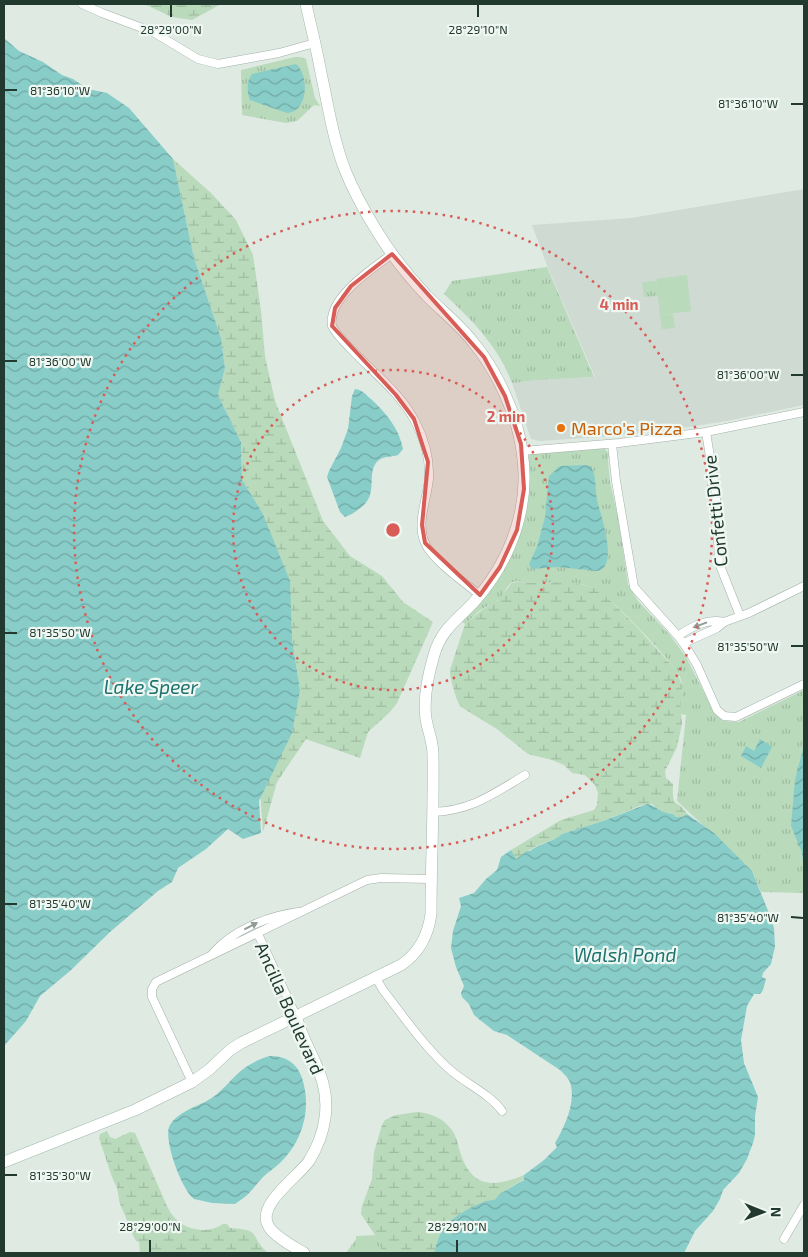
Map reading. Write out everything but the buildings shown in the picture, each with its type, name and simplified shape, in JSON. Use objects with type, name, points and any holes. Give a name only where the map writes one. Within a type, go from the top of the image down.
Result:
[{"type":"street","points":[[82,4],[153,32],[198,59],[218,64],[315,43]]},
{"type":"street","points":[[4,1162],[120,1117],[192,1082],[236,1046],[407,962],[424,940],[429,928],[431,914],[433,749],[426,722],[425,704],[432,662],[436,648],[446,630],[480,595],[500,567],[517,530],[523,496],[522,450],[506,398],[484,357],[464,331],[419,287],[392,254],[368,216],[345,170],[334,137],[306,4]]},
{"type":"street","points":[[392,254],[359,279],[347,291],[332,315],[332,326],[356,356],[396,395],[414,419],[423,440],[428,462],[428,483],[422,525],[425,543],[437,559],[480,595]]},
{"type":"street","points":[[522,450],[612,444],[706,432],[804,414]]},
{"type":"street","name":"Confetti Drive","points":[[706,432],[716,494],[718,559],[740,616]]},
{"type":"street","points":[[612,444],[616,481],[633,583],[640,595],[684,643],[697,665],[715,706],[728,717],[740,715],[804,684]]},
{"type":"street","points":[[684,643],[717,628],[724,622],[804,586]]},
{"type":"street","points":[[678,636],[704,622],[715,620],[724,622]]},
{"type":"street","points":[[432,812],[466,808],[525,775]]},
{"type":"street","points":[[192,1082],[153,1000],[152,988],[159,980],[371,879],[431,879]]},
{"type":"street","points":[[212,954],[226,941],[253,925],[282,914],[301,911]]},
{"type":"street","name":"Ancilla Boulevard","points":[[258,934],[322,1078],[326,1099],[326,1117],[321,1136],[312,1155],[269,1204],[266,1215],[268,1225],[273,1231],[304,1253]]},
{"type":"street","points":[[376,978],[388,997],[438,1058],[502,1111]]},
{"type":"street","points":[[784,1240],[804,1204]]},
{"type":"highlighted area","points":[[392,254],[484,357],[505,396],[521,444],[524,489],[517,530],[500,567],[480,595],[425,543],[422,525],[428,462],[414,419],[396,395],[332,326],[335,308],[351,286]]},
{"type":"shaded area","points":[[804,189],[804,405],[727,421],[669,430],[540,441],[531,439],[512,383],[595,377],[548,268],[532,225],[631,218]]},
{"type":"green space","points":[[144,4],[221,4],[192,20],[172,17]]},
{"type":"green space","points":[[295,57],[306,59],[315,98],[320,106],[314,105],[297,121],[286,123],[242,115],[241,70]]},
{"type":"green space","points":[[173,159],[211,193],[236,220],[253,255],[265,356],[275,401],[323,521],[350,556],[382,576],[403,602],[433,622],[397,703],[368,732],[360,758],[306,739],[277,782],[263,832],[260,791],[300,690],[292,639],[262,512],[242,480],[241,442],[218,395],[225,368],[221,338],[194,258]]},
{"type":"green space","points":[[547,267],[594,377],[512,383],[500,357],[484,335],[444,294],[452,281]]},
{"type":"green space","points":[[687,275],[691,311],[660,315],[656,279]]},
{"type":"green space","points":[[656,281],[658,296],[644,297],[642,282]]},
{"type":"green space","points":[[673,314],[675,328],[662,329],[660,315]]},
{"type":"green space","points":[[604,448],[609,454],[610,482],[618,517],[628,584],[638,601],[670,635],[686,657],[715,714],[723,721],[739,722],[804,690],[804,893],[761,892],[752,871],[677,801],[686,715],[681,714],[682,686],[680,677],[655,645],[603,594],[596,589],[579,584],[515,581],[509,585],[499,599],[480,611],[465,624],[460,620],[509,558],[527,459],[530,454]]},
{"type":"green space","points":[[566,581],[595,588],[602,592],[676,670],[682,685],[682,724],[677,747],[665,771],[666,778],[673,784],[674,801],[687,814],[682,817],[676,817],[673,814],[664,813],[652,804],[642,805],[603,821],[562,834],[557,838],[536,846],[516,859],[511,850],[561,820],[594,810],[597,805],[598,793],[595,785],[585,775],[572,773],[564,765],[552,760],[528,754],[497,729],[461,707],[457,700],[450,670],[465,624],[483,609],[497,601],[512,583]]},
{"type":"green space","points":[[417,1112],[436,1117],[448,1125],[455,1135],[466,1166],[479,1179],[494,1183],[504,1182],[524,1175],[524,1179],[501,1193],[494,1200],[474,1206],[457,1216],[445,1226],[434,1253],[383,1253],[375,1235],[361,1214],[372,1179],[374,1152],[385,1120],[396,1115]]},
{"type":"green space","points":[[107,1131],[110,1137],[115,1139],[130,1132],[135,1133],[167,1206],[179,1222],[197,1230],[211,1229],[227,1224],[230,1228],[247,1230],[252,1232],[268,1253],[140,1253],[139,1242],[136,1241],[132,1233],[134,1228],[130,1227],[120,1204],[117,1188],[99,1138],[100,1134]]},
{"type":"green space","points":[[375,1235],[383,1253],[346,1253],[356,1239],[356,1236]]},
{"type":"water","name":"Lake Speer","points":[[4,38],[19,51],[43,62],[88,89],[107,93],[129,108],[173,159],[194,258],[221,338],[225,368],[218,395],[241,442],[242,480],[262,512],[290,581],[292,639],[300,690],[292,733],[259,801],[261,833],[243,839],[228,829],[206,849],[178,868],[172,882],[158,891],[110,932],[70,971],[40,996],[26,1021],[4,1046]]},
{"type":"water","points":[[296,64],[303,76],[305,92],[300,106],[294,111],[287,113],[250,100],[248,87],[252,74]]},
{"type":"water","points":[[355,389],[364,393],[387,415],[398,434],[403,449],[398,455],[379,460],[373,471],[371,491],[366,503],[345,517],[340,512],[327,477],[348,429],[352,396]]},
{"type":"water","points":[[560,466],[590,466],[594,474],[597,500],[607,539],[608,551],[604,568],[597,571],[558,567],[532,569],[529,564],[537,547],[545,517],[549,476]]},
{"type":"water","points":[[760,739],[772,747],[761,768],[741,756],[746,746],[754,751]]},
{"type":"water","points":[[804,745],[804,865],[801,850],[791,826],[795,780]]},
{"type":"water","name":"Walsh Pond","points":[[647,804],[673,814],[676,817],[682,817],[687,814],[714,833],[752,871],[774,928],[775,947],[771,964],[763,973],[762,977],[766,979],[763,990],[760,994],[754,994],[747,1006],[741,1040],[744,1063],[758,1097],[755,1135],[747,1159],[739,1173],[723,1190],[713,1211],[695,1231],[684,1253],[434,1253],[445,1226],[474,1206],[494,1200],[501,1193],[524,1180],[524,1175],[544,1160],[557,1147],[555,1143],[565,1123],[572,1093],[567,1077],[560,1070],[507,1035],[494,1031],[474,1015],[469,1004],[462,997],[461,993],[464,986],[451,948],[453,931],[461,906],[459,898],[474,893],[497,870],[501,857],[511,850],[516,859],[527,851],[562,834]]},
{"type":"water","points":[[270,1056],[281,1057],[290,1061],[297,1068],[302,1078],[305,1089],[305,1112],[300,1134],[295,1145],[280,1163],[235,1204],[212,1203],[194,1199],[184,1186],[174,1164],[168,1131],[170,1125],[181,1114],[217,1094],[246,1067]]},
{"type":"place","name":"Marco's Pizza","points":[[561,428]]}]
